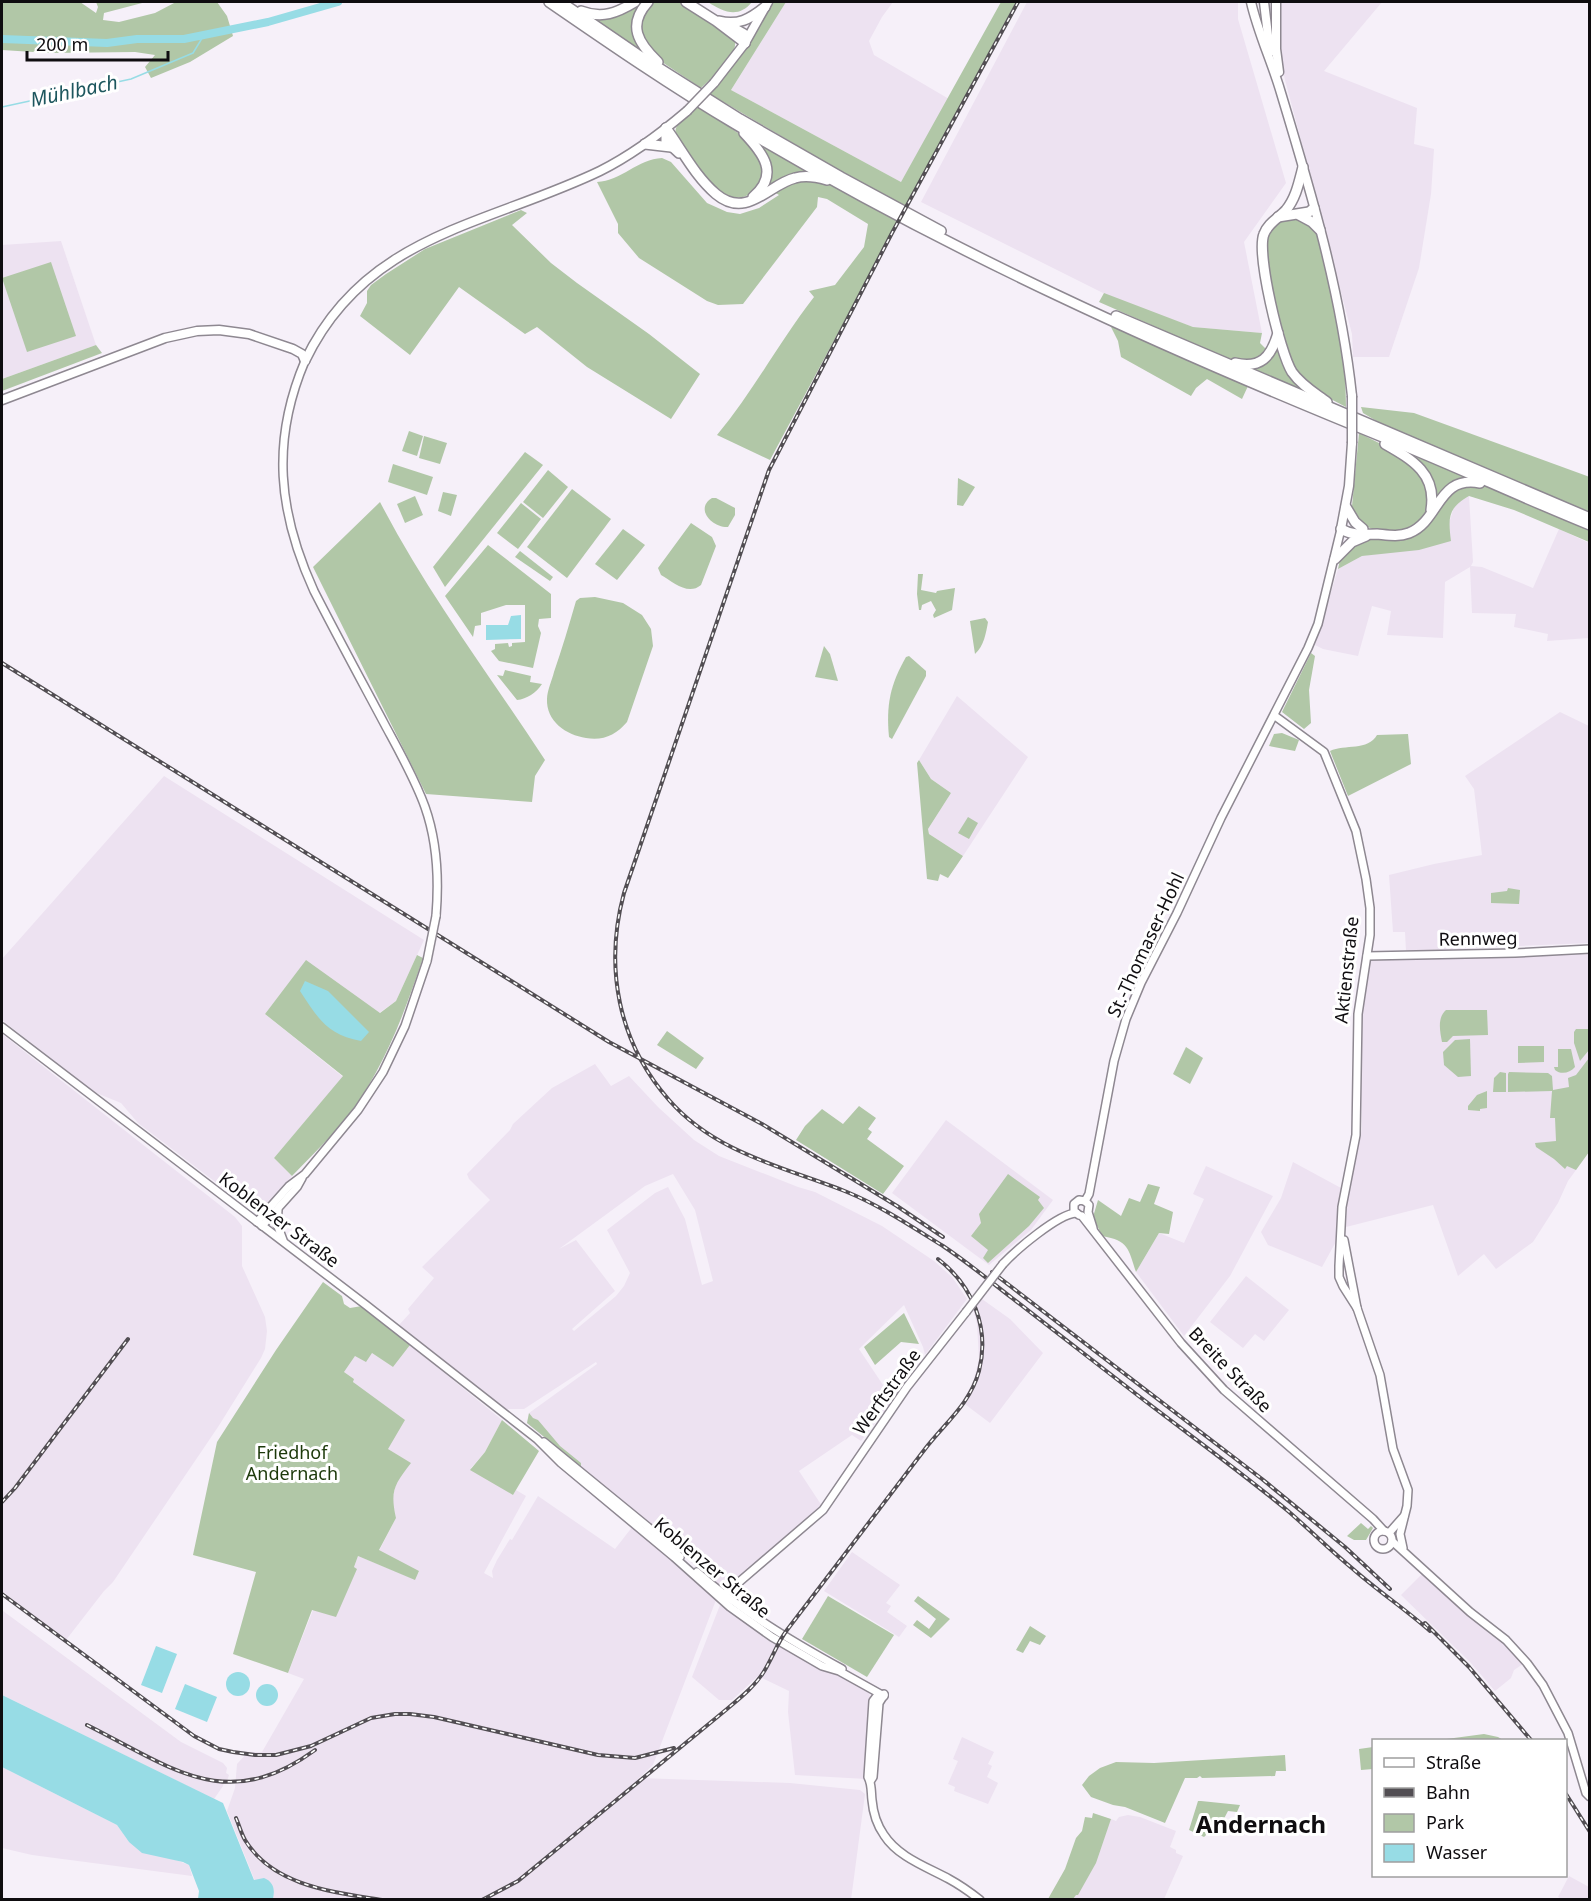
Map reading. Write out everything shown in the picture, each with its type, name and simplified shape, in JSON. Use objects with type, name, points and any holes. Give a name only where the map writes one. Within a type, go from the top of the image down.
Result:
[{"type":"highway","points":[[549,2],[736,125],[956,246],[1128,328],[1491,485],[1590,525]]},
{"type":"highway","points":[[564,4],[589,14],[606,15],[622,10],[635,2]]},
{"type":"highway","points":[[648,2],[638,19],[639,39],[648,53],[671,74]]},
{"type":"highway","points":[[686,2],[744,34],[745,43]]},
{"type":"highway","points":[[564,4],[637,54],[740,118],[959,241],[1124,320],[1590,518]]},
{"type":"highway","points":[[721,22],[744,21],[767,4]]},
{"type":"highway","points":[[736,125],[758,148],[766,165],[764,186],[748,201]]},
{"type":"highway","points":[[666,128],[664,137],[671,147],[718,196],[735,203],[761,198],[796,177],[819,178],[838,183]]},
{"type":"highway","points":[[666,128],[685,159]]},
{"type":"highway","points":[[645,144],[671,147]]},
{"type":"highway","points":[[1303,168],[1294,196],[1286,210],[1267,228],[1262,251],[1278,333],[1286,357],[1297,378],[1347,415]]},
{"type":"highway","points":[[1286,210],[1314,208]]},
{"type":"highway","points":[[1278,217],[1309,212],[1314,208]]},
{"type":"highway","points":[[1296,214],[1306,218],[1320,230]]},
{"type":"highway","points":[[1221,361],[1241,365],[1251,365],[1262,361],[1274,348],[1278,333]]},
{"type":"highway","points":[[1362,429],[1398,451],[1420,468],[1430,485],[1432,502],[1430,513]]},
{"type":"highway","points":[[1341,529],[1351,534],[1368,533],[1393,536],[1406,534],[1422,525],[1446,491],[1458,484],[1476,482],[1491,485]]},
{"type":"highway","points":[[1346,507],[1355,522],[1368,533]]},
{"type":"highway","points":[[1335,559],[1352,542],[1368,533]]},
{"type":"main road","points":[[1251,2],[1259,32],[1281,90],[1338,299],[1352,396],[1352,443],[1346,507],[1341,529]]},
{"type":"main road","points":[[1264,2],[1271,62]]},
{"type":"main road","points":[[1276,2],[1276,49],[1281,90]]},
{"type":"main road","points":[[305,361],[315,340],[348,296],[365,280],[389,263],[425,242],[591,175],[623,159],[666,128],[687,111],[714,83],[745,43],[767,4]]},
{"type":"main road","points":[[2,400],[165,338],[207,330],[249,334],[293,349],[302,354],[305,361]]},
{"type":"main road","points":[[293,349],[303,348],[315,340]]},
{"type":"main road","points":[[279,345],[305,361]]},
{"type":"street","points":[[260,1224],[278,1210],[297,1187],[305,1174],[358,1110],[382,1072],[405,1026],[427,962],[436,916],[437,884],[434,842],[425,806],[403,758],[314,591],[297,550],[288,520],[283,481],[283,443],[292,397],[305,361]]},
{"type":"street","points":[[1275,716],[1318,624],[1341,529]]},
{"type":"street","name":"Aktienstraße","points":[[1275,716],[1324,752],[1356,831],[1370,908],[1367,956],[1358,1014],[1356,1135],[1342,1207],[1339,1266],[1342,1286],[1358,1308]]},
{"type":"street","name":"St.-Thomaser-Hohl","points":[[1085,1201],[1089,1194],[1114,1061],[1126,1019],[1141,982],[1177,913],[1221,818],[1275,716]]},
{"type":"street","name":"Rennweg","points":[[1367,956],[1590,949]]},
{"type":"street","name":"Koblenzer Straße","points":[[2,1027],[537,1439],[561,1463],[730,1607],[785,1645],[824,1667],[838,1671],[884,1695]]},
{"type":"street","points":[[260,1224],[289,1186],[305,1174]]},
{"type":"street","name":"Werftstraße","points":[[724,1595],[823,1510],[907,1387],[1003,1264],[1058,1218],[1080,1212],[1079,1200],[1085,1201]]},
{"type":"street","points":[[1080,1212],[1089,1204],[1085,1201]]},
{"type":"street","points":[[278,1210],[277,1224],[284,1242]]},
{"type":"street","name":"Breite Straße","points":[[1080,1212],[1180,1343],[1224,1390],[1364,1512],[1387,1537],[1506,1640],[1527,1663],[1543,1685],[1568,1733],[1586,1793],[1590,1797]]},
{"type":"street","name":"Aktienstraße","points":[[1342,1233],[1358,1308],[1380,1375],[1393,1449],[1406,1480],[1408,1498],[1400,1534],[1404,1551]]},
{"type":"street","points":[[1339,1266],[1349,1267]]},
{"type":"street","name":"Koblenzer Straße","points":[[537,1439],[554,1449],[648,1527],[724,1595],[783,1636],[884,1695]]},
{"type":"street","points":[[1387,1537],[1405,1517]]},
{"type":"street","points":[[860,1683],[872,1693],[873,1701],[868,1777],[871,1780]]},
{"type":"street","points":[[873,1701],[876,1697],[884,1695]]},
{"type":"street","points":[[884,1695],[879,1703],[871,1780],[871,1798],[875,1817],[884,1835],[893,1846],[980,1899]]},
{"type":"shaded area","points":[[786,2],[893,2],[869,41],[874,55],[949,99],[901,182],[731,90]]},
{"type":"shaded area","points":[[1027,2],[1238,2],[1238,19],[1286,183],[1244,242],[1262,333],[1193,327],[1117,300],[921,202]]},
{"type":"shaded area","points":[[1279,2],[1382,2],[1324,71],[1417,108],[1414,144],[1434,149],[1431,194],[1419,268],[1389,357],[1353,357],[1352,334],[1279,57]]},
{"type":"shaded area","points":[[61,241],[96,345],[2,379],[2,245]]},
{"type":"shaded area","points":[[1469,496],[1473,562],[1471,566],[1482,567],[1533,588],[1559,529],[1589,543],[1589,638],[1547,641],[1548,634],[1514,627],[1516,614],[1472,613],[1470,567],[1445,582],[1443,638],[1387,635],[1391,611],[1372,606],[1358,656],[1323,649],[1315,645],[1338,569],[1362,556],[1388,552],[1449,523],[1455,504]]},
{"type":"shaded area","points":[[957,696],[1028,757],[963,856],[929,834],[928,829],[951,793],[931,779],[919,760]]},
{"type":"shaded area","points":[[1560,712],[1589,726],[1590,791],[1587,793],[1590,794],[1589,943],[1406,951],[1405,932],[1393,932],[1389,875],[1482,855],[1474,789],[1465,776]]},
{"type":"shaded area","points":[[164,776],[424,940],[396,1001],[379,1013],[306,961],[265,1014],[343,1077],[274,1158],[292,1176],[258,1212],[138,1123],[121,1103],[94,1092],[2,1020],[2,959]]},
{"type":"shaded area","points":[[1589,952],[1589,1152],[1568,1181],[1558,1203],[1533,1242],[1496,1269],[1484,1254],[1458,1276],[1433,1205],[1346,1227],[1347,1203],[1362,1129],[1360,1009],[1370,958],[1514,957]]},
{"type":"shaded area","points":[[2,1034],[235,1217],[242,1226],[242,1266],[265,1317],[267,1331],[265,1349],[261,1358],[218,1427],[113,1582],[66,1640],[2,1591]]},
{"type":"shaded area","points":[[595,1064],[611,1086],[629,1076],[694,1140],[719,1156],[815,1192],[882,1226],[934,1261],[952,1277],[967,1299],[925,1355],[904,1305],[859,1349],[893,1400],[861,1441],[852,1435],[799,1471],[822,1506],[723,1592],[662,1535],[527,1423],[529,1413],[597,1364],[596,1362],[524,1409],[506,1409],[399,1325],[410,1313],[408,1309],[434,1278],[422,1267],[490,1200],[469,1179],[467,1174],[510,1130],[513,1124],[552,1088]],"holes":[[[673,1174],[695,1210],[713,1281],[702,1285],[685,1219],[668,1187],[655,1193],[607,1230],[630,1273],[616,1296],[574,1331],[572,1329],[615,1291],[576,1240],[559,1249],[645,1186]]]},
{"type":"shaded area","points":[[946,1120],[1053,1200],[1031,1230],[989,1265],[892,1193]]},
{"type":"shaded area","points":[[1293,1162],[1341,1188],[1337,1210],[1338,1238],[1322,1267],[1268,1245],[1261,1232],[1281,1198]]},
{"type":"shaded area","points":[[1206,1166],[1273,1196],[1230,1276],[1184,1336],[1136,1272],[1159,1233],[1184,1243],[1204,1199],[1193,1194]]},
{"type":"shaded area","points":[[1246,1276],[1289,1310],[1264,1341],[1255,1334],[1243,1348],[1210,1322]]},
{"type":"shaded area","points":[[982,1299],[1010,1319],[1043,1353],[990,1423],[962,1402],[973,1383],[979,1359],[977,1324],[973,1309]]},
{"type":"shaded area","points":[[410,1345],[502,1420],[485,1452],[471,1468],[513,1495],[516,1490],[526,1496],[484,1573],[493,1578],[492,1571],[497,1560],[510,1539],[512,1540],[538,1496],[615,1549],[633,1526],[716,1600],[653,1765],[639,1778],[790,1783],[860,1790],[865,1794],[851,1900],[273,1899],[274,1893],[255,1881],[227,1811],[235,1788],[237,1764],[248,1752],[262,1752],[304,1679],[288,1673],[313,1610],[357,1569],[354,1567],[358,1556],[414,1579],[419,1572],[379,1551],[396,1518],[392,1499],[397,1480],[410,1463],[388,1449],[354,1379],[344,1372],[355,1356],[372,1353],[393,1367]]},
{"type":"shaded area","points":[[852,1552],[900,1585],[886,1603],[891,1606],[887,1612],[907,1626],[899,1637],[824,1591]]},
{"type":"shaded area","points":[[1423,1573],[1507,1643],[1523,1664],[1514,1670],[1511,1678],[1495,1691],[1470,1662],[1401,1595]]},
{"type":"shaded area","points":[[720,1605],[785,1646],[869,1693],[871,1700],[866,1779],[795,1775],[788,1712],[789,1691],[758,1676],[732,1700],[719,1700],[692,1677]]},
{"type":"shaded area","points":[[3,1611],[181,1742],[223,1763],[229,1775],[214,1799],[2,1695]]},
{"type":"shaded area","points":[[962,1737],[994,1752],[988,1764],[992,1766],[987,1777],[998,1783],[988,1804],[954,1791],[955,1787],[948,1784],[958,1761],[953,1759]]},
{"type":"shaded area","points":[[2,1767],[117,1825],[129,1842],[189,1865],[192,1876],[32,1855],[2,1848]]},
{"type":"shaded area","points":[[1128,1815],[1140,1817],[1176,1831],[1170,1847],[1183,1856],[1164,1899],[1073,1900],[1111,1819],[1116,1821],[1119,1817]]},
{"type":"shaded area","points":[[1569,1876],[1589,1887],[1589,1899],[1558,1897]]},
{"type":"green space","points":[[2,2],[80,2],[96,13],[98,7],[96,2],[146,2],[104,13],[103,20],[119,22],[155,13],[176,2],[217,2],[227,16],[233,36],[190,62],[151,78],[145,67],[155,55],[135,52],[49,53],[2,50]]},
{"type":"green space","points":[[638,2],[646,2],[636,14],[644,53],[592,19]]},
{"type":"green space","points":[[655,2],[683,3],[735,41],[735,48],[728,62],[701,88],[659,60],[644,43],[639,22],[648,6]]},
{"type":"green space","points":[[708,2],[752,2],[742,10],[731,12]]},
{"type":"green space","points":[[773,2],[786,2],[731,90],[901,182],[1001,2],[1016,2],[905,207],[710,94],[749,45]]},
{"type":"green space","points":[[699,106],[748,140],[762,158],[763,179],[746,196],[740,198],[728,196],[721,191],[701,171],[680,142],[676,134],[678,124]]},
{"type":"green space","points":[[757,140],[810,172],[759,197],[766,185]]},
{"type":"green space","points":[[662,158],[671,162],[707,203],[727,212],[740,214],[759,208],[779,195],[774,192],[797,179],[829,184],[898,221],[770,460],[717,435],[814,297],[809,291],[835,285],[864,247],[868,224],[827,199],[818,197],[817,207],[743,304],[718,305],[707,301],[639,258],[618,233],[618,224],[597,182],[614,178],[653,159]]},
{"type":"green space","points":[[521,210],[527,213],[512,225],[551,263],[700,374],[671,419],[587,367],[537,327],[525,334],[459,287],[410,355],[360,316],[367,303],[367,291],[371,285],[386,274],[425,249]]},
{"type":"green space","points":[[1299,218],[1315,230],[1330,282],[1343,353],[1346,407],[1323,395],[1298,376],[1287,355],[1265,257],[1268,234],[1272,228],[1282,220]]},
{"type":"green space","points":[[51,262],[76,336],[27,352],[2,278]]},
{"type":"green space","points":[[1104,293],[1193,327],[1262,333],[1260,343],[1269,352],[1258,359],[1248,361],[1224,357],[1099,302]]},
{"type":"green space","points":[[1110,325],[1248,386],[1242,399],[1207,379],[1196,388],[1191,396],[1121,357],[1118,341]]},
{"type":"green space","points":[[1278,342],[1284,358],[1317,398],[1247,367]]},
{"type":"green space","points":[[96,345],[102,353],[2,391],[2,379]]},
{"type":"green space","points":[[1361,407],[1414,413],[1587,476],[1589,477],[1589,513],[1385,426],[1363,413]]},
{"type":"green space","points":[[409,431],[423,436],[417,456],[402,451]]},
{"type":"green space","points":[[1359,433],[1395,451],[1425,477],[1429,506],[1423,520],[1413,527],[1401,531],[1376,530],[1364,525],[1356,517],[1352,506]]},
{"type":"green space","points":[[424,436],[447,443],[440,464],[419,458]]},
{"type":"green space","points":[[1403,450],[1469,478],[1435,504],[1434,496]]},
{"type":"green space","points":[[525,452],[543,465],[445,587],[433,567]]},
{"type":"green space","points":[[393,464],[433,477],[427,495],[388,482]]},
{"type":"green space","points":[[548,470],[568,487],[543,518],[523,502]]},
{"type":"green space","points":[[958,478],[975,487],[963,506],[957,505]]},
{"type":"green space","points":[[1473,483],[1589,529],[1589,542],[1514,510],[1469,496],[1453,509],[1451,514],[1451,541],[1419,550],[1362,556],[1338,569],[1348,549],[1356,543],[1377,537],[1410,535],[1448,493]]},
{"type":"green space","points":[[572,489],[611,519],[567,578],[527,547]]},
{"type":"green space","points":[[443,492],[457,495],[451,516],[438,511]]},
{"type":"green space","points":[[415,496],[423,515],[405,523],[397,504]]},
{"type":"green space","points":[[712,498],[735,508],[735,515],[728,527],[712,521],[705,512],[707,502]]},
{"type":"green space","points":[[380,502],[438,601],[545,760],[535,776],[532,802],[426,794],[313,567]]},
{"type":"green space","points":[[521,503],[541,519],[518,549],[497,533]]},
{"type":"green space","points":[[691,523],[712,537],[716,546],[701,585],[686,589],[661,575],[658,568]]},
{"type":"green space","points":[[623,529],[645,545],[617,580],[595,564]]},
{"type":"green space","points":[[488,545],[551,594],[551,618],[539,619],[538,626],[541,633],[533,668],[499,661],[491,651],[495,649],[495,644],[508,643],[509,647],[512,643],[525,642],[525,605],[506,605],[481,613],[481,625],[475,626],[473,637],[445,596]]},
{"type":"green space","points":[[520,551],[553,577],[550,581],[515,557]]},
{"type":"green space","points":[[918,574],[923,574],[921,590],[936,593],[955,588],[952,610],[934,618],[936,610],[931,601],[922,605],[919,610]]},
{"type":"green space","points":[[595,597],[623,603],[642,615],[651,629],[653,646],[627,722],[609,736],[592,739],[571,734],[559,726],[550,714],[547,699],[576,601],[580,598]]},
{"type":"green space","points":[[985,618],[988,622],[985,635],[981,647],[975,654],[970,621]]},
{"type":"green space","points":[[824,646],[830,654],[838,681],[815,677]]},
{"type":"green space","points":[[1311,653],[1315,656],[1309,690],[1311,723],[1304,729],[1282,712]]},
{"type":"green space","points":[[909,656],[926,671],[926,676],[892,739],[889,737],[888,726],[890,696],[901,667],[906,657]]},
{"type":"green space","points":[[505,670],[531,676],[530,682],[542,684],[531,695],[517,700],[497,675],[503,676]]},
{"type":"green space","points":[[1282,733],[1299,740],[1295,751],[1269,746],[1274,734]]},
{"type":"green space","points":[[1408,734],[1411,764],[1348,796],[1330,751],[1368,743],[1377,735]]},
{"type":"green space","points":[[919,760],[931,779],[951,793],[928,829],[929,834],[963,856],[948,878],[940,874],[938,881],[927,879],[917,763]]},
{"type":"green space","points":[[968,817],[978,823],[969,839],[958,833]]},
{"type":"green space","points":[[1508,888],[1520,890],[1519,904],[1491,903],[1491,893],[1507,891]]},
{"type":"green space","points":[[417,955],[423,958],[379,1067],[355,1107],[340,1126],[292,1176],[274,1158],[343,1076],[265,1014],[306,960],[380,1013],[396,1001]]},
{"type":"green space","points":[[1446,1010],[1487,1010],[1488,1035],[1453,1036],[1447,1042],[1442,1042],[1440,1021]]},
{"type":"green space","points":[[1576,1029],[1589,1029],[1589,1050],[1580,1061],[1574,1043]]},
{"type":"green space","points":[[667,1031],[704,1058],[696,1069],[657,1045]]},
{"type":"green space","points":[[1470,1039],[1471,1076],[1458,1077],[1444,1065],[1443,1052],[1455,1040]]},
{"type":"green space","points":[[1518,1046],[1544,1046],[1544,1062],[1518,1063]]},
{"type":"green space","points":[[1186,1047],[1203,1058],[1190,1084],[1173,1074]]},
{"type":"green space","points":[[1558,1049],[1571,1049],[1575,1067],[1571,1071],[1563,1073],[1555,1070],[1554,1067],[1558,1067]]},
{"type":"green space","points":[[1589,1058],[1589,1152],[1576,1170],[1567,1166],[1565,1169],[1536,1147],[1535,1143],[1556,1141],[1555,1118],[1550,1118],[1552,1091],[1508,1092],[1508,1074],[1509,1072],[1548,1073],[1552,1076],[1553,1090],[1569,1087],[1568,1078],[1576,1075]]},
{"type":"green space","points":[[1500,1072],[1506,1073],[1506,1092],[1493,1092],[1494,1078]]},
{"type":"green space","points":[[1487,1091],[1487,1108],[1480,1109],[1480,1111],[1468,1110],[1468,1106],[1477,1095]]},
{"type":"green space","points":[[859,1106],[876,1118],[868,1129],[872,1132],[867,1139],[904,1166],[883,1194],[796,1140],[805,1126],[822,1109],[843,1124]]},
{"type":"green space","points":[[1008,1174],[1040,1197],[1038,1200],[1044,1208],[1029,1226],[988,1263],[983,1258],[988,1250],[971,1236],[981,1223],[979,1214]]},
{"type":"green space","points":[[1148,1184],[1160,1187],[1154,1204],[1173,1212],[1169,1234],[1159,1233],[1136,1272],[1123,1243],[1102,1236],[1093,1217],[1098,1200],[1121,1216],[1129,1198],[1140,1202]]},
{"type":"green space","name":"Friedhof Andernach","points":[[323,1282],[342,1296],[344,1304],[350,1308],[362,1306],[410,1345],[393,1367],[372,1353],[366,1362],[355,1356],[344,1372],[354,1379],[353,1382],[405,1420],[388,1449],[411,1463],[397,1483],[393,1501],[396,1518],[379,1550],[419,1571],[415,1580],[358,1556],[354,1567],[357,1569],[336,1617],[312,1610],[288,1673],[233,1654],[256,1572],[193,1555],[217,1442]]},
{"type":"green space","points":[[904,1313],[919,1344],[901,1342],[875,1365],[864,1347]]},
{"type":"green space","points":[[529,1413],[560,1446],[581,1463],[581,1467],[527,1423]]},
{"type":"green space","points":[[502,1420],[539,1451],[513,1495],[470,1470],[485,1452]]},
{"type":"green space","points":[[1361,1523],[1368,1529],[1371,1526],[1373,1528],[1366,1540],[1354,1540],[1347,1536]]},
{"type":"green space","points":[[828,1596],[894,1635],[867,1677],[802,1639]]},
{"type":"green space","points":[[918,1596],[950,1619],[931,1638],[913,1625],[917,1620],[929,1629],[936,1619],[914,1601]]},
{"type":"green space","points":[[1030,1626],[1046,1636],[1040,1645],[1030,1641],[1023,1653],[1016,1650]]},
{"type":"green space","points":[[1484,1734],[1501,1739],[1446,1739]]},
{"type":"green space","points":[[1372,1747],[1372,1769],[1361,1770],[1359,1749]]},
{"type":"green space","points":[[1285,1755],[1286,1771],[1276,1771],[1275,1776],[1185,1778],[1165,1823],[1125,1807],[1091,1797],[1082,1785],[1100,1768],[1116,1762],[1154,1763]]},
{"type":"green space","points":[[1198,1801],[1240,1805],[1237,1812],[1228,1811],[1217,1832],[1210,1831],[1204,1837],[1189,1830]]},
{"type":"green space","points":[[1093,1813],[1111,1819],[1096,1863],[1078,1895],[1073,1899],[1048,1899],[1065,1869],[1076,1838],[1082,1831],[1085,1817],[1092,1818]]},
{"type":"water","points":[[521,615],[521,639],[486,640],[486,625],[508,625],[511,616]]},
{"type":"water","points":[[305,981],[328,991],[369,1032],[361,1041],[340,1034],[324,1024],[300,991]]},
{"type":"water","points":[[156,1646],[177,1654],[162,1693],[141,1685]]},
{"type":"water","points":[[238,1672],[243,1673],[249,1679],[249,1689],[243,1695],[238,1696],[233,1695],[227,1689],[226,1684],[227,1679],[233,1673]]},
{"type":"water","points":[[185,1684],[217,1697],[207,1722],[175,1709]]},
{"type":"water","points":[[267,1684],[275,1687],[278,1695],[275,1703],[267,1706],[259,1703],[256,1695],[259,1687]]},
{"type":"water","points":[[2,1695],[223,1803],[254,1880],[264,1878],[272,1884],[273,1899],[198,1899],[199,1891],[189,1865],[142,1853],[129,1842],[117,1825],[2,1767]]},
{"type":"waterway","points":[[2,39],[107,43],[137,39],[184,39],[268,22],[338,2]]},
{"type":"waterway","name":"Mühlbach","points":[[2,107],[131,79],[193,53],[204,35]]},
{"type":"railway","points":[[1018,2],[892,233],[769,470],[624,893],[615,948],[620,1002],[627,1029],[638,1054],[669,1100],[687,1118],[707,1133],[752,1157],[847,1192],[872,1204],[952,1252],[1268,1495],[1362,1577],[1430,1631]]},
{"type":"railway","points":[[2,663],[609,1042],[762,1124],[897,1206],[943,1237]]},
{"type":"railway","points":[[482,1900],[518,1881],[751,1688],[763,1673],[787,1630],[925,1449],[956,1413],[975,1383],[982,1355],[982,1339],[976,1309],[969,1295],[961,1282],[938,1259]]},
{"type":"railway","points":[[992,1272],[1262,1479],[1345,1547],[1390,1589]]},
{"type":"railway","points":[[2,1502],[128,1339]]},
{"type":"railway","points":[[2,1594],[194,1736],[219,1749],[255,1755],[276,1755],[311,1746],[371,1718],[395,1714],[434,1717],[598,1755],[635,1758],[674,1748]]},
{"type":"railway","points":[[1425,1623],[1469,1667],[1530,1739]]},
{"type":"railway","points":[[87,1725],[173,1769],[199,1778],[226,1782],[254,1779],[283,1769],[315,1750]]},
{"type":"railway","points":[[1567,1796],[1590,1832]]},
{"type":"railway","points":[[236,1818],[245,1840],[271,1868],[288,1877],[325,1890],[382,1900]]},
{"type":"district","name":"Andernach","points":[[1261,1825]]}]
